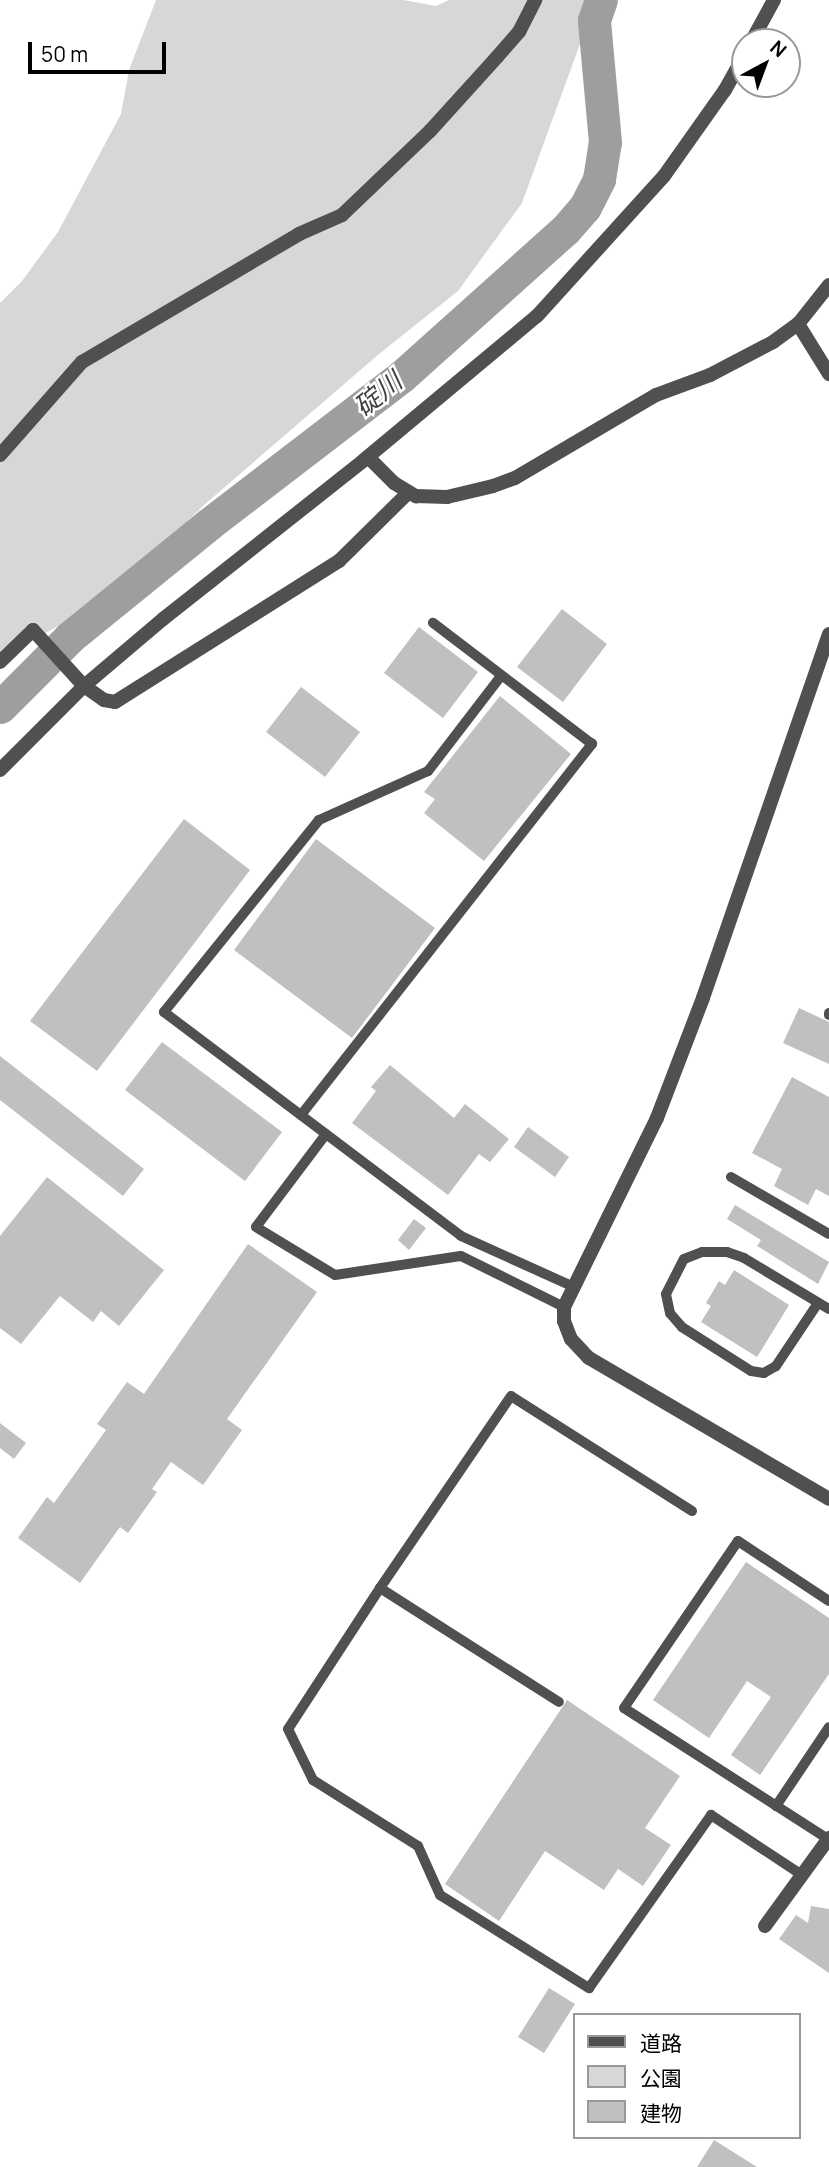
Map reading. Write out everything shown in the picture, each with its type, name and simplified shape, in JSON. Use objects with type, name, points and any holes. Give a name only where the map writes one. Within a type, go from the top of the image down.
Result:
[{"type":"street","points":[[0,455],[82,362],[299,234],[342,215],[430,131],[497,57],[519,32],[535,0]]},
{"type":"street","points":[[759,28],[774,0]]},
{"type":"street","points":[[0,770],[84,685],[368,457],[537,316],[618,230],[664,176],[731,79]]},
{"type":"street","points":[[368,457],[394,483],[416,496],[447,496],[515,478],[656,395],[710,375],[773,342],[798,324],[829,285]]},
{"type":"street","points":[[798,324],[829,374]]},
{"type":"street","points":[[0,663],[33,630],[84,685],[104,700],[115,702],[340,561],[409,492]]},
{"type":"street","points":[[829,635],[707,986],[657,1118],[564,1307],[564,1321],[571,1339],[589,1358],[829,1499]]},
{"type":"street","points":[[765,1926],[828,1838]]},
{"type":"lane","points":[[301,1115],[592,744],[433,623]]},
{"type":"lane","points":[[501,676],[428,771],[319,820],[164,1012],[460,1236],[574,1287]]},
{"type":"lane","points":[[326,1134],[256,1227],[335,1275],[461,1256],[564,1307]]},
{"type":"lane","points":[[731,1178],[829,1234]]},
{"type":"lane","points":[[818,1303],[776,1366],[764,1373],[751,1371],[682,1327],[670,1313],[666,1294],[684,1259],[702,1252],[727,1252],[744,1258],[818,1303],[829,1310]]},
{"type":"lane","points":[[692,1511],[511,1396],[380,1588],[288,1730],[313,1780],[418,1846],[440,1895],[589,1988],[711,1815],[802,1875]]},
{"type":"lane","points":[[828,1838],[624,1708],[738,1541],[829,1601]]},
{"type":"lane","points":[[380,1588],[559,1702]]},
{"type":"lane","points":[[776,1805],[829,1727]]},
{"type":"green space","points":[[156,0],[403,0],[436,6],[449,0],[596,0],[522,203],[458,291],[379,354],[204,505],[114,594],[0,659],[0,303],[22,281],[58,232],[121,114],[129,70]]},
{"type":"building","points":[[562,609],[607,644],[563,702],[517,667]]},
{"type":"building","points":[[419,627],[478,672],[443,718],[384,673]]},
{"type":"building","points":[[301,687],[360,732],[325,777],[266,732]]},
{"type":"building","points":[[500,696],[571,754],[484,861],[424,813],[435,799],[424,792]]},
{"type":"building","points":[[184,819],[250,870],[97,1071],[30,1021]]},
{"type":"building","points":[[316,839],[435,928],[352,1038],[234,950]]},
{"type":"building","points":[[799,1008],[829,1022],[829,1064],[783,1043]]},
{"type":"building","points":[[162,1042],[282,1132],[245,1181],[125,1090]]},
{"type":"building","points":[[0,1056],[144,1169],[123,1196],[0,1100]]},
{"type":"building","points":[[390,1065],[454,1118],[465,1104],[509,1139],[490,1162],[479,1154],[448,1195],[352,1123],[376,1091],[371,1087]]},
{"type":"building","points":[[792,1077],[829,1097],[829,1196],[816,1189],[808,1205],[774,1186],[782,1169],[752,1153]]},
{"type":"building","points":[[528,1127],[569,1157],[555,1177],[514,1147]]},
{"type":"building","points":[[47,1177],[164,1270],[119,1326],[101,1311],[93,1322],[60,1296],[21,1344],[0,1328],[0,1236]]},
{"type":"building","points":[[735,1205],[829,1262],[818,1284],[757,1246],[761,1240],[727,1219]]},
{"type":"building","points":[[414,1219],[426,1228],[409,1250],[398,1240]]},
{"type":"building","points":[[248,1244],[317,1292],[227,1419],[242,1430],[203,1485],[171,1462],[152,1489],[157,1492],[128,1533],[120,1527],[80,1583],[18,1538],[47,1497],[54,1503],[106,1430],[97,1424],[127,1382],[144,1394]]},
{"type":"building","points":[[734,1270],[789,1305],[757,1357],[701,1322],[711,1306],[706,1303],[719,1281],[725,1285]]},
{"type":"building","points":[[0,1423],[26,1443],[14,1459],[0,1448]]},
{"type":"building","points":[[746,1562],[829,1618],[829,1674],[760,1775],[731,1755],[771,1697],[747,1681],[709,1738],[653,1700]]},
{"type":"building","points":[[567,1700],[680,1776],[645,1828],[671,1845],[643,1886],[618,1869],[604,1890],[545,1851],[499,1921],[445,1884]]},
{"type":"building","points":[[811,1906],[829,1909],[829,1973],[779,1939],[796,1915],[808,1923]]},
{"type":"building","points":[[549,1988],[575,2004],[544,2053],[518,2037]]},
{"type":"building","points":[[714,2140],[757,2167],[697,2167]]},
{"type":"waterway","name":"碇川","points":[[0,707],[70,637],[209,524],[402,376],[565,230],[585,207],[599,179],[605,142],[594,20],[601,0]]}]
